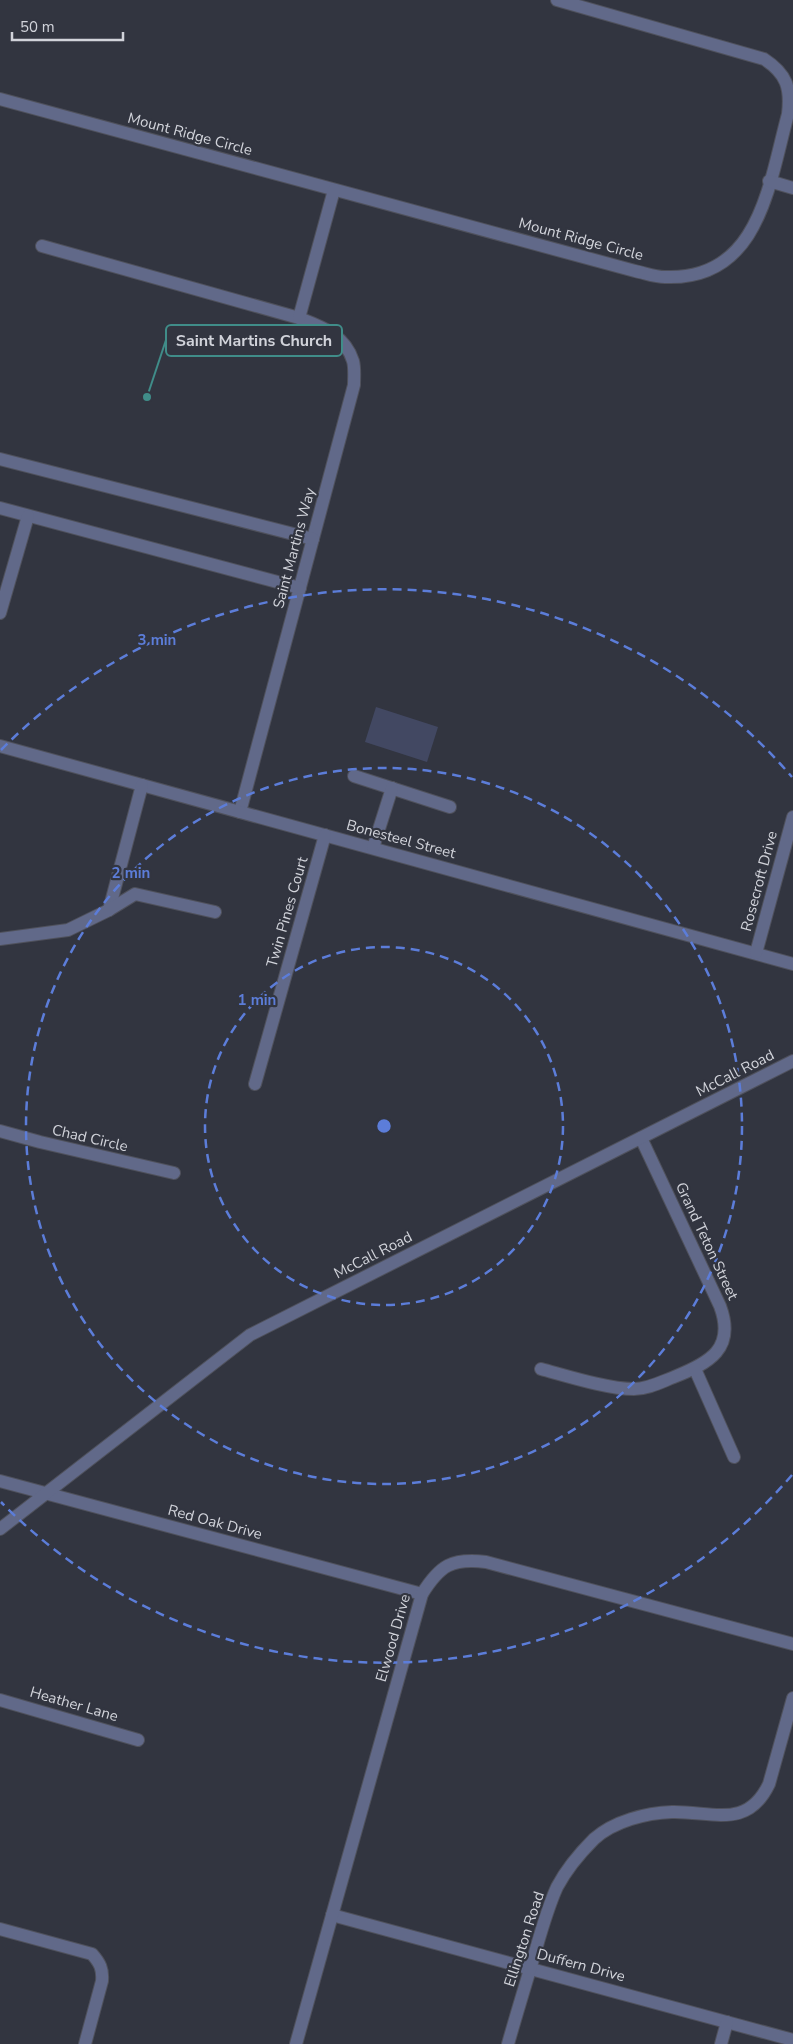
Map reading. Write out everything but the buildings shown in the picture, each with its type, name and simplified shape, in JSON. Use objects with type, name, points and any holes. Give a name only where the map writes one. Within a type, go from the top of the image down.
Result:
[{"type":"street","name":"Mount Ridge Circle","points":[[0,100],[635,271],[664,277],[690,276],[710,269],[727,259],[740,248],[754,226],[769,181],[788,114],[790,100],[788,86],[783,76],[775,67],[764,60],[747,54],[557,0]]},
{"type":"street","points":[[769,181],[793,188]]},
{"type":"street","points":[[299,318],[334,190]]},
{"type":"street","name":"Saint Martins Way","points":[[42,246],[299,318],[327,328],[344,343],[354,362],[354,385],[240,812]]},
{"type":"street","points":[[0,459],[313,539]]},
{"type":"street","points":[[0,508],[300,588]]},
{"type":"street","points":[[0,613],[28,516]]},
{"type":"street","name":"Bonesteel Street","points":[[0,746],[793,964]]},
{"type":"street","points":[[354,776],[450,807]]},
{"type":"street","points":[[109,910],[142,784]]},
{"type":"street","points":[[373,848],[392,788]]},
{"type":"street","name":"Rosecroft Drive","points":[[756,953],[793,816]]},
{"type":"street","name":"Twin Pines Court","points":[[255,1084],[325,835]]},
{"type":"street","points":[[0,939],[68,930],[109,910],[135,894],[215,912]]},
{"type":"street","name":"McCall Road","points":[[0,1529],[250,1335],[793,1061]]},
{"type":"street","name":"Chad Circle","points":[[0,1131],[174,1173]]},
{"type":"street","name":"Grand Teton Street","points":[[541,1370],[617,1387],[635,1389],[652,1386],[695,1369],[711,1358],[720,1348],[726,1334],[725,1321],[641,1138]]},
{"type":"street","points":[[695,1369],[734,1457]]},
{"type":"street","name":"Red Oak Drive","points":[[0,1481],[422,1594]]},
{"type":"street","name":"Elwood Drive","points":[[296,2044],[422,1594],[432,1577],[446,1566],[466,1560],[486,1562],[793,1644]]},
{"type":"street","name":"Ellington Road","points":[[508,2044],[545,1919],[557,1887],[571,1865],[595,1839],[622,1823],[651,1814],[673,1812],[730,1816],[743,1812],[763,1797],[769,1784],[793,1698]]},
{"type":"street","name":"Heather Lane","points":[[0,1700],[138,1740]]},
{"type":"street","name":"Duffern Drive","points":[[332,1915],[793,2040]]},
{"type":"street","points":[[0,1929],[92,1954],[99,1962],[103,1972],[102,1982],[85,2044]]},
{"type":"street","points":[[721,2044],[727,2022]]},
{"type":"shaded area","points":[[376,707],[438,727],[427,762],[365,742]]},
{"type":"place","name":"Saint Martins Church","points":[[147,397]]}]
